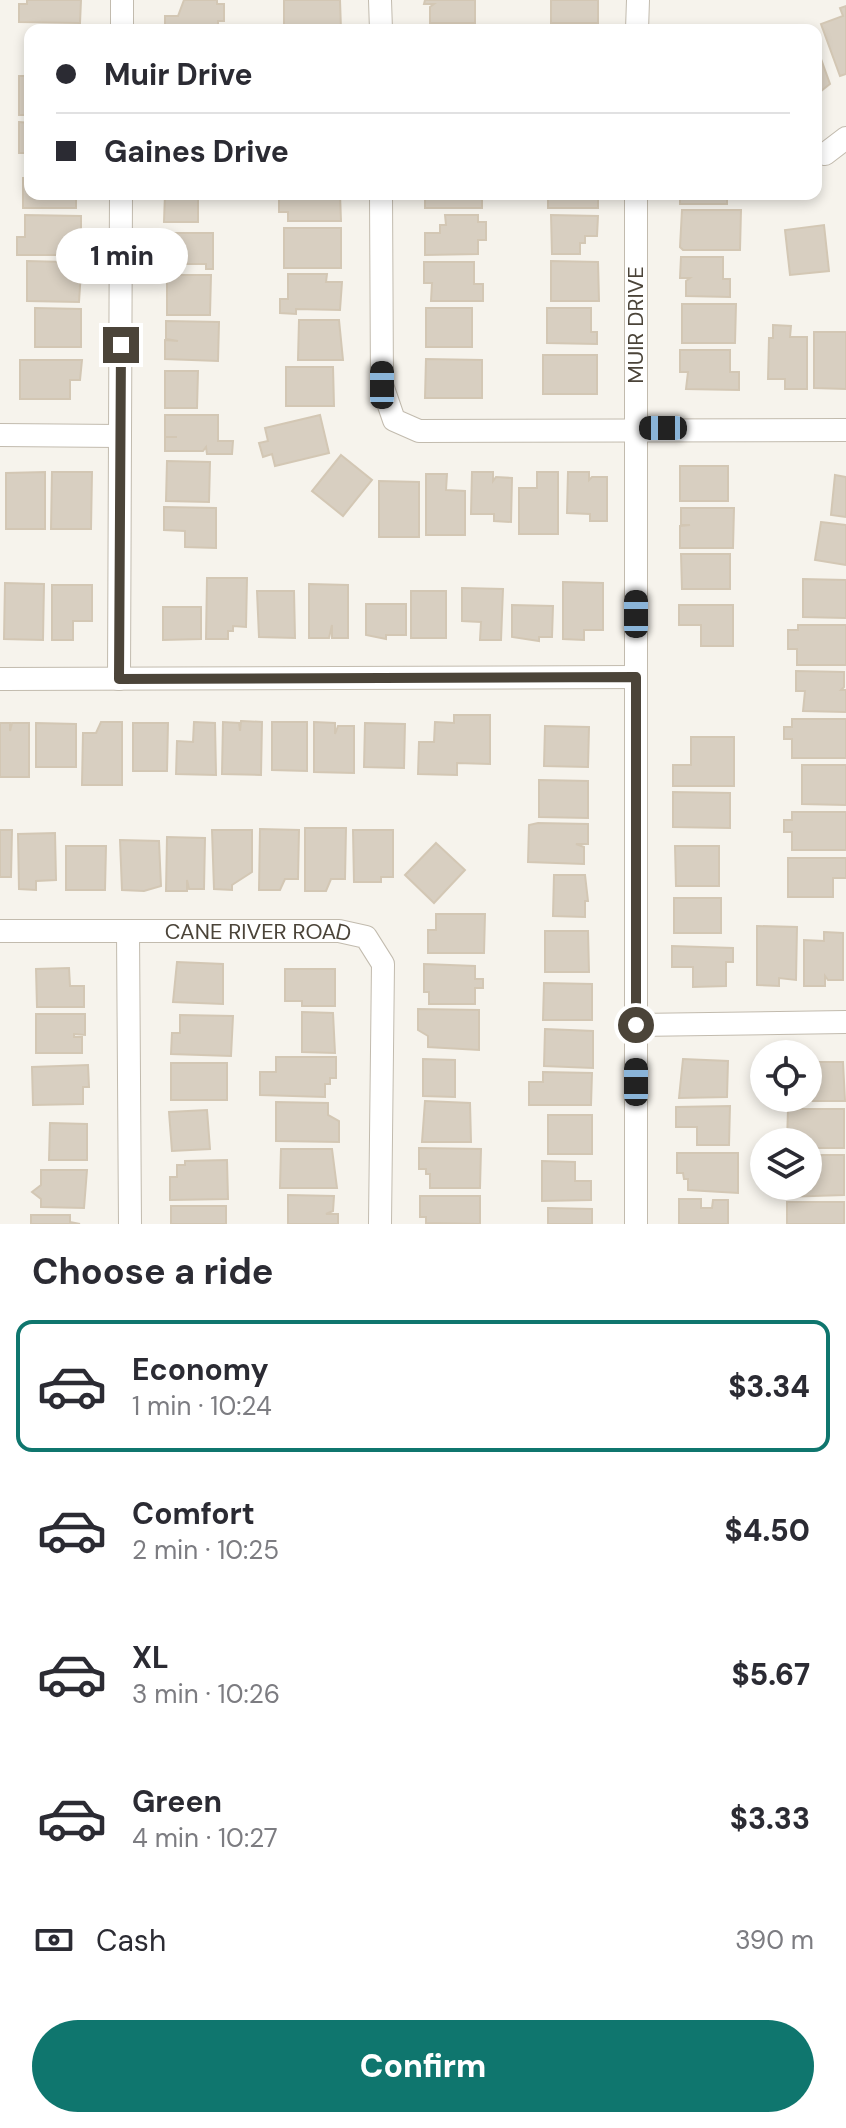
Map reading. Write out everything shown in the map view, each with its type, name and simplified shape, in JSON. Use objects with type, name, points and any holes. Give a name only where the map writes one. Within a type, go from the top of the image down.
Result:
[{"type":"street","points":[[122,0],[122,24]]},
{"type":"street","points":[[380,0],[381,24]]},
{"type":"street","points":[[637,24],[638,0]]},
{"type":"street","points":[[825,154],[846,138]]},
{"type":"street","points":[[119,679],[121,200]]},
{"type":"street","points":[[381,200],[382,385],[394,420],[419,431],[634,428],[846,430]]},
{"type":"street","name":"MUIR DRIVE","points":[[636,200],[636,1224]]},
{"type":"street","points":[[0,435],[120,436]]},
{"type":"street","points":[[0,679],[636,677]]},
{"type":"street","name":"CANE RIVER ROAD","points":[[0,931],[339,931],[366,937],[383,964],[380,1224]]},
{"type":"street","points":[[128,931],[130,1224]]},
{"type":"street","points":[[636,1025],[846,1022]]},
{"type":"building","points":[[27,0],[81,0],[80,23],[19,22],[19,4],[27,4]]},
{"type":"building","points":[[184,0],[217,0],[217,4],[224,4],[224,21],[218,21],[218,24],[165,24],[165,16],[178,16]]},
{"type":"building","points":[[284,0],[340,0],[341,24],[284,24]]},
{"type":"building","points":[[425,0],[475,0],[475,23],[430,23],[430,7],[434,4],[424,4]]},
{"type":"building","points":[[551,0],[598,0],[598,23],[551,23]]},
{"type":"building","points":[[846,6],[846,74],[840,76],[821,24],[843,16],[840,8]]},
{"type":"building","points":[[822,62],[830,84],[822,90]]},
{"type":"building","points":[[19,76],[24,76],[24,115],[19,115]]},
{"type":"building","points":[[19,122],[24,122],[24,153],[19,153]]},
{"type":"building","points":[[23,178],[24,200],[76,200],[76,208],[23,208]]},
{"type":"building","points":[[165,200],[198,200],[198,222],[164,222]]},
{"type":"building","points":[[279,200],[340,200],[341,221],[288,221],[288,212],[279,212]]},
{"type":"building","points":[[425,200],[482,200],[482,208],[425,208]]},
{"type":"building","points":[[548,200],[598,200],[598,208],[548,208]]},
{"type":"building","points":[[680,200],[727,200],[727,204],[680,204]]},
{"type":"building","points":[[682,210],[741,210],[740,250],[683,250],[680,247]]},
{"type":"building","points":[[25,215],[81,216],[81,255],[17,255],[17,237],[25,237]]},
{"type":"building","points":[[445,215],[478,215],[478,222],[486,222],[486,240],[478,240],[478,254],[425,255],[425,233],[440,233],[440,225],[446,225]]},
{"type":"building","points":[[551,215],[598,216],[597,236],[585,236],[585,243],[580,243],[580,254],[552,254]]},
{"type":"building","points":[[824,225],[829,271],[790,275],[785,230]]},
{"type":"building","points":[[284,228],[341,228],[341,268],[284,268]]},
{"type":"building","points":[[165,233],[213,233],[213,269],[206,269],[206,264],[165,264]]},
{"type":"building","points":[[681,257],[723,257],[723,279],[730,279],[730,297],[686,296],[686,281],[690,278],[680,278]]},
{"type":"building","points":[[27,261],[65,262],[65,270],[81,271],[79,302],[27,301]]},
{"type":"building","points":[[551,261],[598,262],[599,301],[551,301]]},
{"type":"building","points":[[424,262],[474,262],[474,284],[483,284],[483,301],[431,301],[432,283],[424,283]]},
{"type":"building","points":[[288,274],[327,274],[326,282],[342,282],[340,310],[296,309],[296,314],[280,313],[280,299],[288,299]]},
{"type":"building","points":[[167,275],[211,275],[210,315],[167,315]]},
{"type":"building","points":[[682,304],[736,304],[735,343],[682,343]]},
{"type":"building","points":[[35,308],[81,309],[81,347],[35,347]]},
{"type":"building","points":[[426,308],[472,308],[472,347],[426,347]]},
{"type":"building","points":[[547,308],[591,308],[591,332],[597,332],[597,344],[547,343]]},
{"type":"building","points":[[299,320],[339,320],[343,360],[298,360]]},
{"type":"building","points":[[166,321],[219,322],[218,361],[165,359],[165,340],[178,341],[166,339]]},
{"type":"building","points":[[773,325],[791,326],[790,337],[807,337],[807,389],[785,389],[785,379],[768,379],[769,338],[773,338]]},
{"type":"building","points":[[814,332],[846,332],[846,389],[814,388]]},
{"type":"building","points":[[680,350],[730,350],[730,372],[739,372],[739,390],[686,389],[688,372],[680,372]]},
{"type":"building","points":[[543,355],[597,355],[597,394],[543,394]]},
{"type":"building","points":[[426,359],[482,360],[482,398],[425,398]]},
{"type":"building","points":[[20,360],[82,360],[80,380],[70,380],[70,399],[20,399]]},
{"type":"building","points":[[286,367],[333,367],[334,406],[286,406]]},
{"type":"building","points":[[165,371],[198,371],[197,408],[165,408]]},
{"type":"building","points":[[165,415],[218,415],[218,441],[233,441],[232,454],[207,454],[206,447],[203,451],[165,451]]},
{"type":"building","points":[[320,415],[329,453],[275,466],[272,454],[263,457],[259,443],[268,441],[265,428]]},
{"type":"building","points":[[341,455],[372,480],[343,516],[312,491]]},
{"type":"building","points":[[167,461],[210,462],[209,502],[166,501]]},
{"type":"building","points":[[680,466],[728,466],[728,501],[680,501]]},
{"type":"building","points":[[45,472],[45,529],[6,529],[6,473]]},
{"type":"building","points":[[52,472],[92,472],[91,529],[51,529]]},
{"type":"building","points":[[472,472],[493,472],[493,481],[496,477],[512,478],[511,522],[494,521],[494,514],[471,514]]},
{"type":"building","points":[[537,472],[558,472],[558,534],[519,534],[519,488],[537,488]]},
{"type":"building","points":[[568,472],[589,472],[589,480],[592,477],[607,477],[607,521],[590,521],[590,514],[567,513]]},
{"type":"building","points":[[426,474],[447,474],[446,490],[465,491],[465,535],[426,535]]},
{"type":"building","points":[[835,475],[846,477],[846,517],[831,515]]},
{"type":"building","points":[[379,481],[419,482],[419,537],[379,537]]},
{"type":"building","points":[[164,507],[216,508],[216,548],[185,547],[185,531],[164,530]]},
{"type":"building","points":[[681,508],[734,508],[733,548],[680,548],[680,526],[690,525],[681,525]]},
{"type":"building","points":[[821,522],[846,525],[846,565],[815,560]]},
{"type":"building","points":[[681,554],[730,554],[730,589],[682,589]]},
{"type":"building","points":[[207,578],[247,578],[246,627],[233,626],[233,631],[228,631],[228,639],[206,639]]},
{"type":"building","points":[[803,579],[846,580],[846,618],[803,617]]},
{"type":"building","points":[[563,582],[603,583],[603,630],[584,630],[584,640],[563,639]]},
{"type":"building","points":[[5,583],[44,584],[43,640],[4,639]]},
{"type":"building","points":[[309,584],[348,585],[348,638],[332,638],[332,625],[329,638],[309,638]]},
{"type":"building","points":[[52,585],[92,585],[92,621],[73,621],[73,640],[52,640]]},
{"type":"building","points":[[462,588],[503,589],[501,640],[480,640],[481,622],[462,621]]},
{"type":"building","points":[[257,591],[294,591],[295,638],[259,637]]},
{"type":"building","points":[[411,591],[446,591],[446,638],[411,638]]},
{"type":"building","points":[[366,604],[406,604],[406,635],[386,635],[386,639],[366,635]]},
{"type":"building","points":[[512,605],[553,606],[552,637],[539,637],[539,641],[512,637]]},
{"type":"building","points":[[679,605],[733,605],[733,646],[701,646],[701,625],[679,625]]},
{"type":"building","points":[[163,607],[201,607],[201,639],[163,640]]},
{"type":"building","points":[[798,625],[846,625],[846,665],[797,665],[797,649],[788,649],[788,630],[798,630]]},
{"type":"building","points":[[796,671],[844,672],[844,687],[841,690],[846,690],[846,712],[803,711],[805,691],[796,691]]},
{"type":"building","points":[[454,715],[490,715],[490,764],[457,763],[457,775],[418,774],[419,742],[434,742],[435,722],[454,723]]},
{"type":"building","points":[[792,719],[846,719],[846,758],[792,758],[792,739],[784,739],[784,727],[792,727]]},
{"type":"building","points":[[241,721],[262,722],[261,775],[222,774],[223,722],[239,723],[240,731]]},
{"type":"building","points":[[101,722],[122,722],[122,785],[82,785],[83,733],[96,733]]},
{"type":"building","points":[[194,722],[215,723],[216,775],[176,774],[177,741],[193,742]]},
{"type":"building","points":[[272,722],[307,722],[307,771],[272,770]]},
{"type":"building","points":[[314,722],[335,723],[335,734],[338,726],[354,726],[354,773],[314,772]]},
{"type":"building","points":[[0,723],[10,723],[10,731],[12,723],[29,723],[29,777],[0,777]]},
{"type":"building","points":[[36,723],[76,724],[76,767],[36,767]]},
{"type":"building","points":[[133,723],[168,723],[167,771],[133,771]]},
{"type":"building","points":[[365,723],[405,724],[404,768],[364,767]]},
{"type":"building","points":[[545,726],[589,727],[588,767],[544,766]]},
{"type":"building","points":[[691,737],[734,737],[734,786],[673,786],[673,765],[691,765]]},
{"type":"building","points":[[802,765],[846,765],[846,805],[802,804]]},
{"type":"building","points":[[539,780],[588,781],[588,818],[539,817]]},
{"type":"building","points":[[673,792],[730,793],[730,828],[673,827]]},
{"type":"building","points":[[792,812],[846,812],[846,850],[792,850],[792,832],[784,832],[784,820],[792,820]]},
{"type":"building","points":[[588,824],[588,844],[576,844],[584,847],[584,864],[528,862],[529,825]]},
{"type":"building","points":[[305,828],[346,828],[345,879],[331,879],[326,891],[305,891]]},
{"type":"building","points":[[260,829],[299,830],[298,879],[285,879],[280,890],[259,890]]},
{"type":"building","points":[[0,830],[12,830],[11,877],[0,877]]},
{"type":"building","points":[[212,830],[252,830],[252,872],[232,885],[232,890],[214,889]]},
{"type":"building","points":[[353,830],[393,830],[393,877],[381,877],[381,882],[354,882]]},
{"type":"building","points":[[55,833],[56,880],[36,881],[36,890],[19,889],[18,834]]},
{"type":"building","points":[[167,837],[205,838],[204,889],[189,889],[187,880],[187,891],[166,891]]},
{"type":"building","points":[[120,840],[159,841],[161,886],[144,891],[122,890]]},
{"type":"building","points":[[436,843],[465,870],[434,903],[405,875]]},
{"type":"building","points":[[66,846],[106,846],[105,890],[66,890]]},
{"type":"building","points":[[675,846],[719,846],[719,886],[676,886]]},
{"type":"building","points":[[788,858],[846,858],[846,878],[833,878],[833,897],[788,897]]},
{"type":"building","points":[[554,875],[585,875],[588,901],[585,901],[585,917],[553,916]]},
{"type":"building","points":[[674,898],[721,898],[721,933],[674,933]]},
{"type":"building","points":[[436,914],[485,914],[484,953],[428,953],[428,930],[436,930]]},
{"type":"building","points":[[757,926],[797,927],[796,980],[779,978],[779,986],[757,985]]},
{"type":"building","points":[[545,931],[588,931],[589,972],[545,972]]},
{"type":"building","points":[[824,932],[843,933],[843,980],[828,980],[825,976],[825,986],[804,986],[804,940],[824,941]]},
{"type":"building","points":[[672,946],[733,948],[733,962],[726,962],[726,986],[693,987],[693,967],[672,967]]},
{"type":"building","points":[[177,962],[223,964],[223,1004],[173,1002]]},
{"type":"building","points":[[424,964],[475,966],[475,979],[483,979],[483,988],[475,988],[475,1004],[429,1004],[429,992],[424,992]]},
{"type":"building","points":[[69,968],[70,986],[84,986],[84,1007],[37,1007],[36,969]]},
{"type":"building","points":[[285,969],[335,969],[335,1006],[302,1006],[302,1001],[285,1001]]},
{"type":"building","points":[[544,983],[592,984],[592,1020],[543,1020]]},
{"type":"building","points":[[418,1009],[479,1010],[479,1050],[428,1047],[428,1036],[418,1030]]},
{"type":"building","points":[[302,1012],[333,1013],[335,1053],[302,1052]]},
{"type":"building","points":[[36,1014],[85,1014],[85,1035],[74,1034],[74,1037],[82,1037],[82,1053],[36,1053]]},
{"type":"building","points":[[180,1015],[233,1016],[231,1056],[171,1054],[172,1033],[180,1033]]},
{"type":"building","points":[[545,1029],[593,1031],[593,1068],[544,1066]]},
{"type":"building","points":[[276,1057],[336,1057],[336,1078],[330,1078],[330,1084],[325,1084],[325,1097],[260,1095],[260,1072],[276,1072]]},
{"type":"building","points":[[423,1059],[455,1060],[455,1097],[423,1096]]},
{"type":"building","points":[[683,1059],[728,1061],[727,1097],[679,1098]]},
{"type":"building","points":[[822,1062],[843,1062],[845,1101],[822,1101]]},
{"type":"building","points":[[171,1063],[227,1063],[227,1100],[171,1100]]},
{"type":"building","points":[[88,1065],[89,1087],[83,1087],[83,1104],[33,1105],[32,1067]]},
{"type":"building","points":[[543,1072],[592,1073],[591,1105],[529,1105],[529,1082],[543,1082]]},
{"type":"building","points":[[425,1101],[470,1103],[471,1142],[422,1142]]},
{"type":"building","points":[[276,1102],[328,1103],[328,1115],[339,1121],[339,1142],[276,1141]]},
{"type":"building","points":[[730,1106],[729,1145],[697,1145],[697,1127],[676,1127],[676,1107]]},
{"type":"building","points":[[844,1109],[844,1148],[822,1148],[822,1128],[787,1128],[788,1112]]},
{"type":"building","points":[[207,1110],[210,1149],[172,1151],[169,1112]]},
{"type":"building","points":[[548,1115],[592,1115],[592,1154],[548,1154]]},
{"type":"building","points":[[50,1123],[87,1124],[87,1160],[49,1160]]},
{"type":"building","points":[[419,1148],[481,1149],[480,1188],[430,1188],[430,1174],[426,1174],[426,1169],[419,1169]]},
{"type":"building","points":[[281,1149],[332,1149],[337,1188],[280,1188]]},
{"type":"building","points":[[677,1153],[738,1153],[738,1193],[688,1190],[688,1179],[684,1179],[683,1173],[677,1173]]},
{"type":"building","points":[[822,1155],[844,1155],[844,1195],[822,1196]]},
{"type":"building","points":[[227,1160],[228,1199],[170,1200],[170,1177],[177,1177],[177,1165],[185,1165],[185,1161]]},
{"type":"building","points":[[542,1161],[575,1162],[575,1181],[591,1181],[591,1200],[542,1201]]},
{"type":"building","points":[[41,1170],[87,1170],[84,1208],[41,1207],[41,1199],[32,1192],[41,1185]]},
{"type":"building","points":[[288,1195],[334,1196],[333,1211],[326,1214],[338,1214],[338,1224],[288,1224]]},
{"type":"building","points":[[420,1196],[480,1196],[480,1224],[426,1223],[426,1217],[420,1217]]},
{"type":"building","points":[[679,1199],[701,1199],[701,1208],[712,1208],[713,1200],[728,1200],[728,1224],[679,1224]]},
{"type":"building","points":[[787,1202],[844,1202],[844,1224],[787,1224]]},
{"type":"building","points":[[171,1206],[226,1206],[226,1224],[171,1224]]},
{"type":"building","points":[[548,1208],[592,1209],[592,1224],[548,1224]]},
{"type":"building","points":[[31,1215],[70,1215],[70,1222],[80,1224],[31,1224]]},
{"type":"route","points":[[121,345],[119,679],[636,677],[636,1025]]}]
